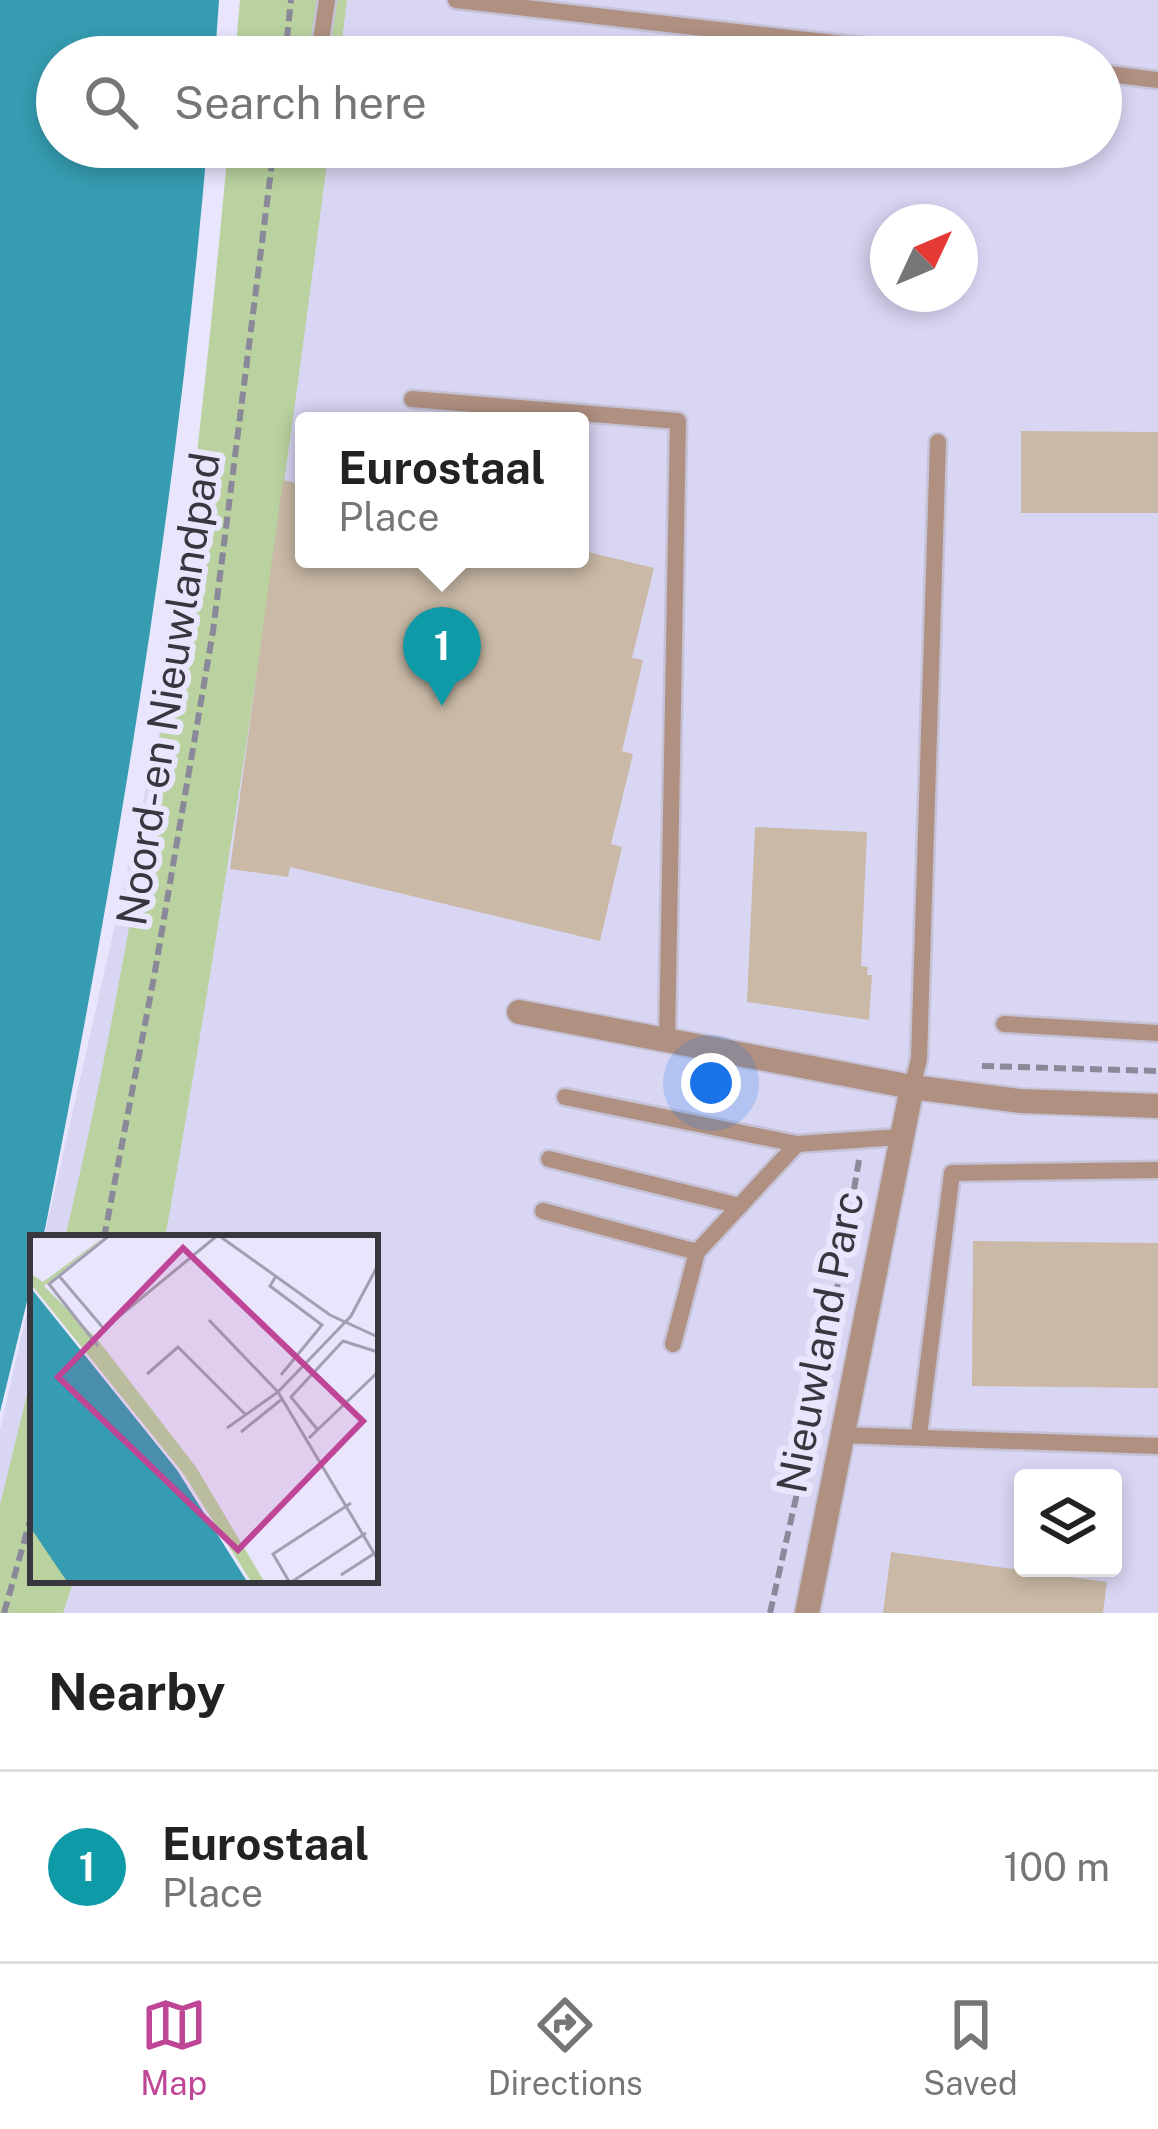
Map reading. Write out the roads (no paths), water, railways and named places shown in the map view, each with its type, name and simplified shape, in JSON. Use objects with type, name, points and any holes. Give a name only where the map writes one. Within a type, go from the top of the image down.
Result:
[{"type":"street","points":[[519,1012],[912,1087],[1020,1101],[1158,1106]]},
{"type":"street","name":"Nieuwland Parc","points":[[807,1613],[912,1087]]},
{"type":"lane","points":[[322,36],[327,0]]},
{"type":"lane","points":[[456,0],[773,36]]},
{"type":"lane","points":[[1122,76],[1158,80]]},
{"type":"lane","points":[[412,399],[569,412]]},
{"type":"lane","points":[[589,414],[678,421],[667,1042]]},
{"type":"lane","points":[[912,1087],[919,1059],[938,442]]},
{"type":"lane","points":[[1004,1024],[1158,1033]]},
{"type":"lane","points":[[565,1097],[797,1144],[899,1137]]},
{"type":"lane","points":[[673,1344],[697,1252],[797,1144]]},
{"type":"lane","points":[[549,1159],[740,1206]]},
{"type":"lane","points":[[919,1435],[952,1173],[1158,1170]]},
{"type":"lane","points":[[543,1211],[697,1252]]},
{"type":"lane","points":[[841,1435],[1158,1446]]},
{"type":"water","points":[[0,0],[219,0],[216,36],[36,36],[36,168],[205,168],[179,418],[120,822],[46,1224],[44,1235],[30,1235],[30,1289],[0,1412]]},
{"type":"place","name":"Eurostaal","points":[[442,706]]}]
